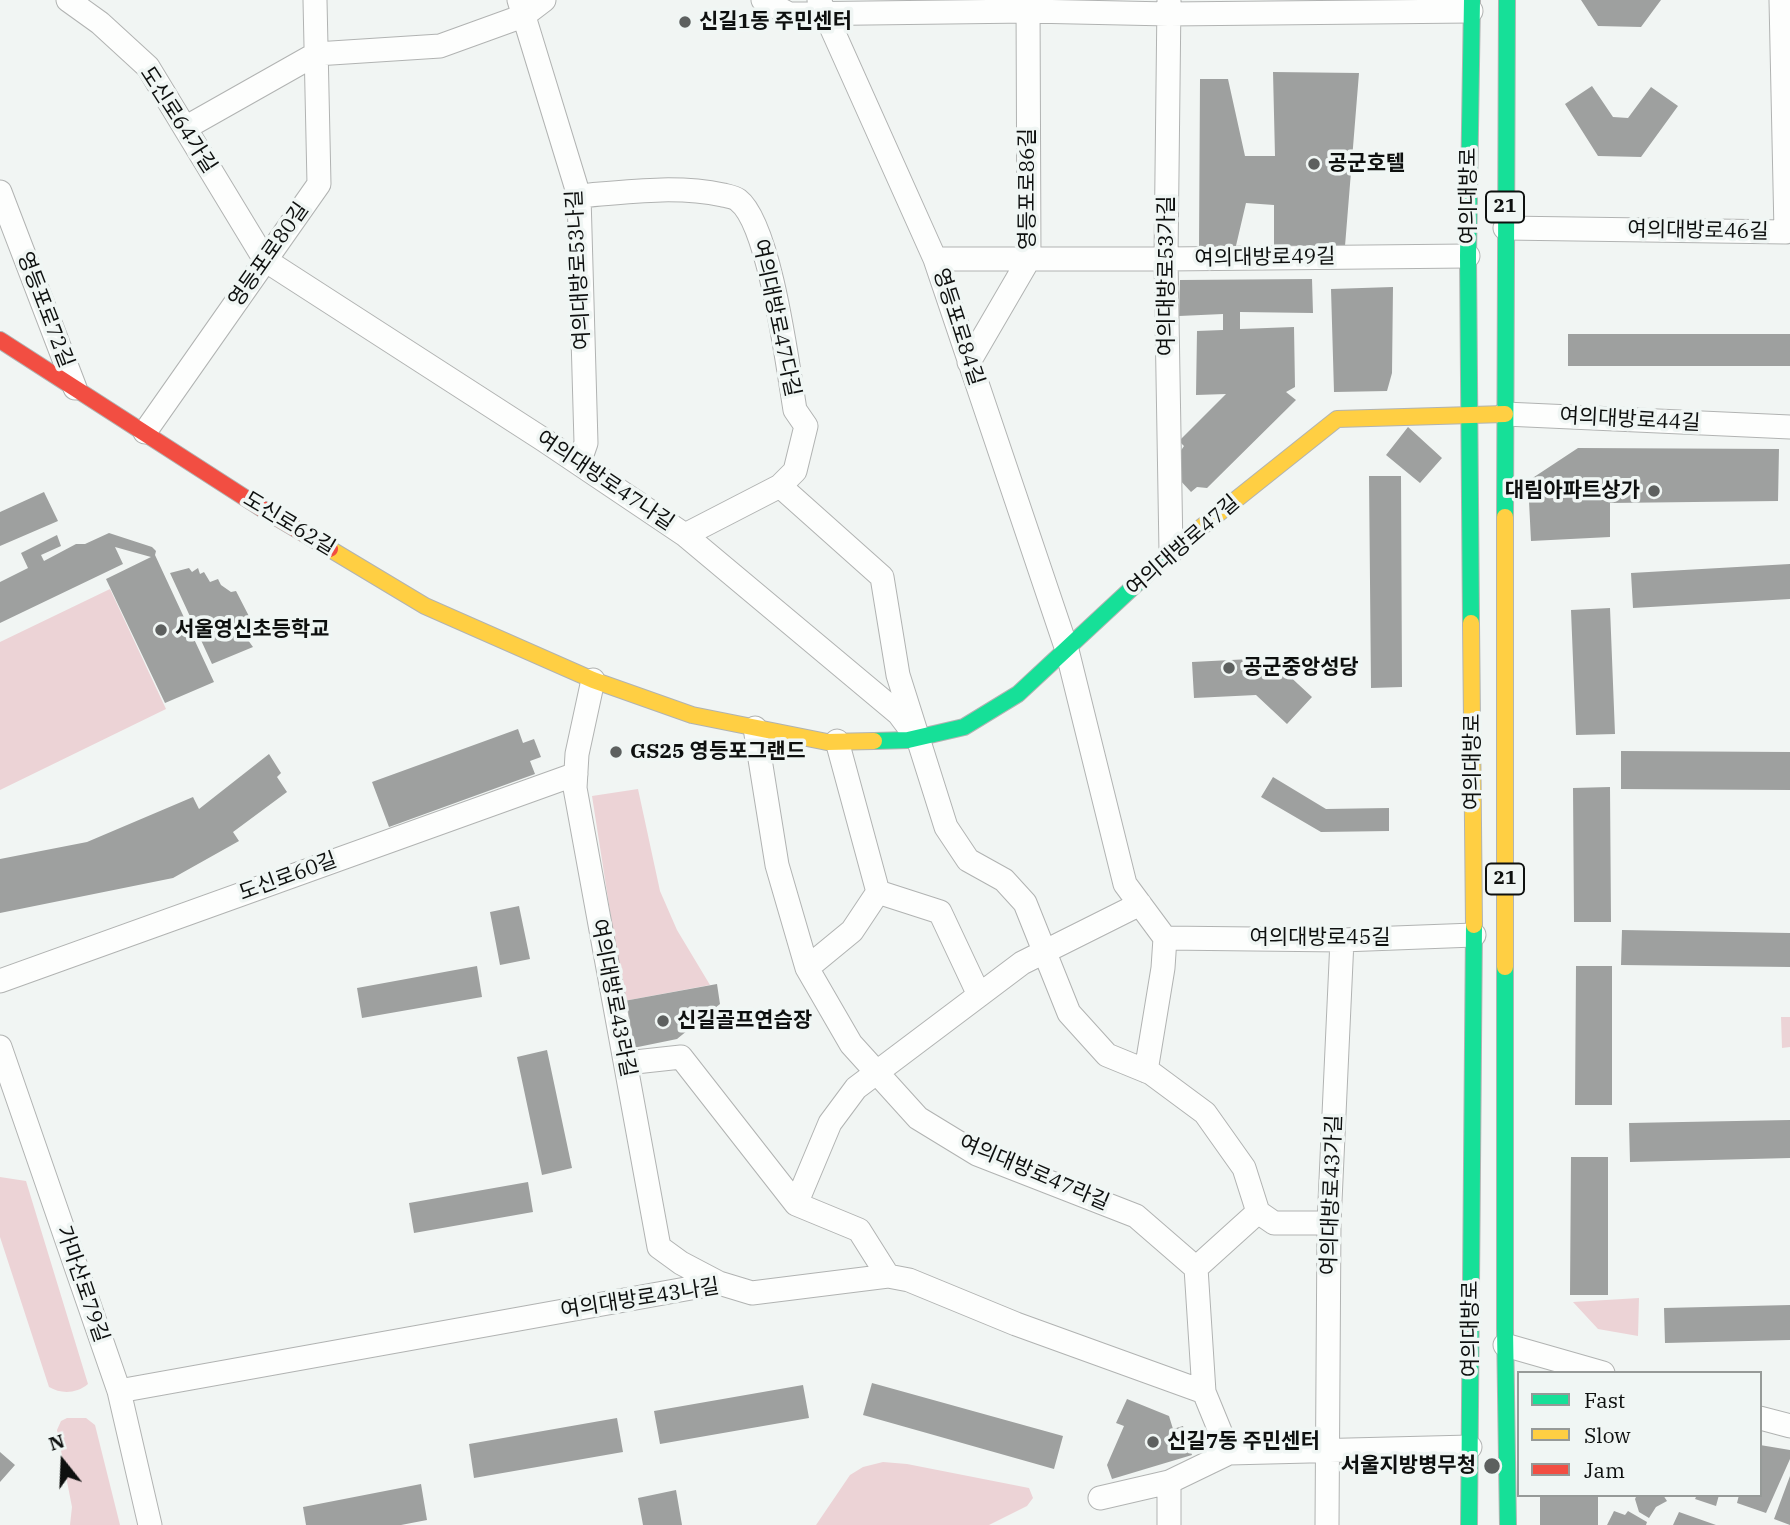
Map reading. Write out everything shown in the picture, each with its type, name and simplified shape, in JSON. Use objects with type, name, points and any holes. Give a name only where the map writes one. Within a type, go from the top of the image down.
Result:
[{"type":"main road","name":"여의대방로","points":[[1469,1525],[1488,1446],[1505,414],[1507,0]]},
{"type":"main road","name":"여의대방로","points":[[1471,6],[1468,256],[1474,935],[1488,1346],[1488,1446],[1508,1525]]},
{"type":"main road","name":"도신로62길","points":[[0,340],[264,510],[425,606],[593,680]]},
{"type":"main road","name":"여의대방로44길","points":[[1471,415],[1505,414]]},
{"type":"main road","name":"여의대방로47길","points":[[593,680],[691,716],[827,742],[917,738],[964,727],[1018,694],[1171,552],[1337,419],[1471,415]]},
{"type":"street","name":"도신로64가길","points":[[68,0],[100,23],[148,67],[265,260]]},
{"type":"street","name":"영등포로80길","points":[[145,432],[319,184],[315,0]]},
{"type":"street","points":[[185,128],[316,54],[440,46],[544,0]]},
{"type":"street","points":[[763,0],[789,14],[822,7],[1471,6]]},
{"type":"street","name":"여의대방로46길","points":[[1505,228],[1786,232],[1781,0]]},
{"type":"street","name":"영등포로86길","points":[[969,362],[1029,259],[1028,5]]},
{"type":"street","name":"영등포로84길","points":[[822,7],[935,259],[1068,650]]},
{"type":"street","name":"여의대방로53가길","points":[[1169,7],[1166,260],[1171,552]]},
{"type":"street","name":"여의대방로53나길","points":[[521,8],[579,196],[586,443],[579,463]]},
{"type":"street","name":"여의대방로47다길","points":[[579,196],[677,188],[737,198],[757,229],[770,278],[795,410],[806,426],[795,471],[780,486],[685,535]]},
{"type":"street","name":"영등포로72길","points":[[0,192],[75,388]]},
{"type":"street","name":"여의대방로49길","points":[[935,259],[1166,260],[1468,256]]},
{"type":"street","name":"여의대방로47나길","points":[[265,260],[579,463],[685,535],[899,714],[917,738]]},
{"type":"street","name":"여의대방로44길","points":[[1505,414],[1790,427]]},
{"type":"street","points":[[780,486],[882,578],[898,675],[946,827],[968,860],[1004,880],[1025,903],[1069,1013],[1107,1055],[1146,1071],[1205,1114],[1244,1168],[1258,1212],[1274,1223],[1329,1223]]},
{"type":"street","points":[[1068,650],[1125,884],[1165,938],[1163,968],[1146,1071]]},
{"type":"street","name":"여의대방로43라길","points":[[593,680],[577,754],[575,788],[659,1247],[681,1263],[719,1283]]},
{"type":"street","name":"여의대방로47라길","points":[[755,728],[777,865],[807,968],[851,1044],[918,1118],[977,1154],[1136,1216],[1196,1268]]},
{"type":"street","points":[[807,968],[852,931],[878,892],[837,741]]},
{"type":"street","name":"도신로60길","points":[[0,981],[576,774]]},
{"type":"street","points":[[878,892],[940,912],[979,995]]},
{"type":"street","points":[[796,1204],[830,1123],[856,1088],[1022,963],[1140,904]]},
{"type":"street","name":"여의대방로45길","points":[[1165,938],[1342,940],[1474,935]]},
{"type":"street","name":"여의대방로43가길","points":[[1327,1525],[1329,1223],[1342,940]]},
{"type":"street","name":"가마산로79길","points":[[0,1047],[119,1391],[150,1525]]},
{"type":"street","points":[[626,1063],[681,1057],[796,1204],[859,1230],[888,1276]]},
{"type":"street","points":[[1229,1453],[1204,1392],[1196,1268],[1258,1212]]},
{"type":"street","name":"여의대방로43나길","points":[[119,1391],[719,1283],[752,1293],[888,1276],[909,1280],[1016,1324],[1204,1392]]},
{"type":"street","points":[[1488,1346],[1594,1371]]},
{"type":"street","points":[[1762,1419],[1790,1426]]},
{"type":"street","points":[[1100,1498],[1169,1482],[1229,1453],[1488,1446]]},
{"type":"street","points":[[1169,1482],[1169,1525]]},
{"type":"shaded area","points":[[110,589],[166,709],[0,790],[0,642]]},
{"type":"shaded area","points":[[638,789],[660,891],[677,930],[710,985],[624,1001],[592,796]]},
{"type":"shaded area","points":[[1781,1017],[1790,1017],[1790,1047],[1782,1048]]},
{"type":"shaded area","points":[[0,1177],[26,1181],[88,1384],[79,1390],[63,1392],[49,1387],[0,1237]]},
{"type":"shaded area","points":[[1639,1298],[1638,1336],[1598,1329],[1573,1302]]},
{"type":"shaded area","points":[[67,1418],[86,1418],[95,1425],[120,1525],[70,1525],[72,1507],[57,1430],[61,1421]]},
{"type":"shaded area","points":[[883,1462],[907,1464],[1029,1488],[1033,1498],[1027,1506],[989,1525],[816,1525],[850,1475],[863,1467]]},
{"type":"building","points":[[1581,0],[1661,0],[1641,27],[1598,26]]},
{"type":"building","points":[[1273,72],[1359,73],[1345,246],[1274,247],[1274,205],[1246,203],[1235,250],[1199,249],[1200,79],[1228,79],[1245,156],[1275,156]]},
{"type":"building","points":[[1592,86],[1613,117],[1628,118],[1651,87],[1678,106],[1641,157],[1598,156],[1565,104]]},
{"type":"building","points":[[1312,279],[1313,313],[1240,312],[1240,329],[1294,327],[1295,387],[1286,392],[1296,400],[1207,488],[1197,487],[1191,492],[1178,478],[1178,455],[1184,446],[1179,441],[1226,394],[1196,395],[1197,331],[1223,330],[1223,314],[1179,316],[1180,280]]},
{"type":"building","points":[[1393,287],[1392,373],[1387,391],[1334,392],[1331,289]]},
{"type":"building","points":[[1568,334],[1790,334],[1790,366],[1568,366]]},
{"type":"building","points":[[1408,427],[1442,458],[1420,483],[1386,455]]},
{"type":"building","name":"대림아파트상가","points":[[1578,448],[1779,449],[1778,501],[1610,503],[1610,537],[1531,541],[1528,481]]},
{"type":"building","points":[[1369,476],[1401,476],[1402,687],[1371,688]]},
{"type":"building","points":[[44,492],[58,521],[0,546],[0,512]]},
{"type":"building","points":[[109,533],[152,547],[156,551],[155,555],[214,682],[165,703],[106,579],[151,557],[115,547],[123,564],[0,623],[0,582],[28,568],[21,553],[57,535],[61,546],[41,555],[44,561],[76,544],[85,544]]},
{"type":"building","points":[[1790,564],[1790,599],[1633,608],[1631,573]]},
{"type":"building","points":[[189,568],[192,572],[198,568],[200,574],[204,572],[210,582],[218,579],[221,585],[231,592],[236,591],[253,624],[248,626],[250,632],[245,636],[253,647],[212,664],[170,573]]},
{"type":"building","points":[[1610,608],[1615,734],[1576,735],[1571,610]]},
{"type":"building","points":[[1270,658],[1312,697],[1287,724],[1256,695],[1194,698],[1192,662]]},
{"type":"building","points":[[518,729],[523,743],[534,739],[541,757],[530,761],[535,774],[389,827],[372,782]]},
{"type":"building","points":[[1621,751],[1790,752],[1790,790],[1621,789]]},
{"type":"building","points":[[269,754],[281,773],[277,777],[287,792],[233,832],[239,841],[173,878],[0,913],[0,859],[87,842],[193,797],[199,809]]},
{"type":"building","points":[[1273,777],[1326,809],[1389,808],[1389,831],[1321,832],[1261,797]]},
{"type":"building","points":[[1610,787],[1611,922],[1574,922],[1573,788]]},
{"type":"building","points":[[519,906],[530,959],[500,965],[490,912]]},
{"type":"building","points":[[1622,930],[1790,933],[1790,967],[1621,965]]},
{"type":"building","points":[[477,966],[482,997],[362,1018],[357,988]]},
{"type":"building","points":[[1576,966],[1612,966],[1612,1105],[1575,1105]]},
{"type":"building","name":"신길골프연습장","points":[[717,984],[720,1004],[677,1039],[633,1048],[624,1001]]},
{"type":"building","points":[[547,1050],[572,1168],[542,1175],[517,1057]]},
{"type":"building","points":[[1790,1120],[1790,1158],[1630,1162],[1629,1123]]},
{"type":"building","points":[[1571,1157],[1608,1157],[1608,1295],[1570,1295]]},
{"type":"building","points":[[528,1182],[533,1212],[414,1233],[409,1203]]},
{"type":"building","points":[[1790,1305],[1790,1340],[1665,1343],[1664,1308]]},
{"type":"building","points":[[872,1383],[1063,1436],[1054,1469],[863,1415]]},
{"type":"building","points":[[803,1385],[809,1418],[660,1444],[654,1411]]},
{"type":"building","name":"신길7동 주민센터","points":[[1127,1399],[1169,1416],[1173,1429],[1183,1426],[1192,1455],[1112,1479],[1107,1465],[1124,1426],[1116,1423]]},
{"type":"building","points":[[617,1418],[623,1452],[474,1478],[469,1444]]},
{"type":"building","points":[[1762,1445],[1790,1450],[1790,1459],[1766,1513],[1737,1503],[1738,1497],[1762,1497]]},
{"type":"building","points":[[0,1452],[15,1465],[0,1482]]},
{"type":"building","points":[[1790,1476],[1790,1525],[1774,1519]]},
{"type":"building","points":[[421,1484],[427,1520],[401,1525],[306,1525],[303,1507]]},
{"type":"building","points":[[676,1490],[682,1525],[643,1525],[638,1498]]},
{"type":"building","points":[[1540,1497],[1598,1497],[1598,1525],[1540,1525]]},
{"type":"building","points":[[1664,1497],[1667,1501],[1656,1507],[1649,1518],[1639,1512],[1635,1499]]},
{"type":"building","points":[[1696,1497],[1718,1497],[1716,1506],[1695,1499]]},
{"type":"building","points":[[1614,1511],[1625,1515],[1628,1511],[1647,1522],[1646,1525],[1607,1525]]},
{"type":"building","points":[[1679,1512],[1716,1525],[1673,1525]]},
{"type":"traffic: fast","points":[[1471,623],[1468,256],[1472,0]]},
{"type":"traffic: fast","points":[[1505,517],[1507,0]]},
{"type":"traffic: fast","points":[[874,741],[908,740],[964,727],[1018,694],[1174,549]]},
{"type":"traffic: fast","points":[[1469,1525],[1474,925]]},
{"type":"traffic: fast","points":[[1505,967],[1508,1525]]},
{"type":"traffic: slow","points":[[1174,549],[1337,419],[1505,414]]},
{"type":"traffic: slow","points":[[1505,517],[1505,967]]},
{"type":"traffic: slow","points":[[330,549],[425,606],[593,680],[692,715],[827,742],[874,741]]},
{"type":"traffic: slow","points":[[1471,623],[1474,925]]},
{"type":"traffic: jam","points":[[0,340],[264,510],[330,549]]},
{"type":"place","name":"신길1동 주민센터","points":[[685,22]]},
{"type":"place","name":"공군호텔","points":[[1314,164]]},
{"type":"place","name":"대림아파트상가","points":[[1654,491]]},
{"type":"place","name":"서울영신초등학교","points":[[161,630]]},
{"type":"place","name":"공군중앙성당","points":[[1229,668]]},
{"type":"place","name":"GS25 영등포그랜드","points":[[616,752]]},
{"type":"place","name":"신길골프연습장","points":[[663,1021]]},
{"type":"place","name":"신길7동 주민센터","points":[[1153,1442]]},
{"type":"place","name":"서울지방병무청","points":[[1492,1466]]}]
